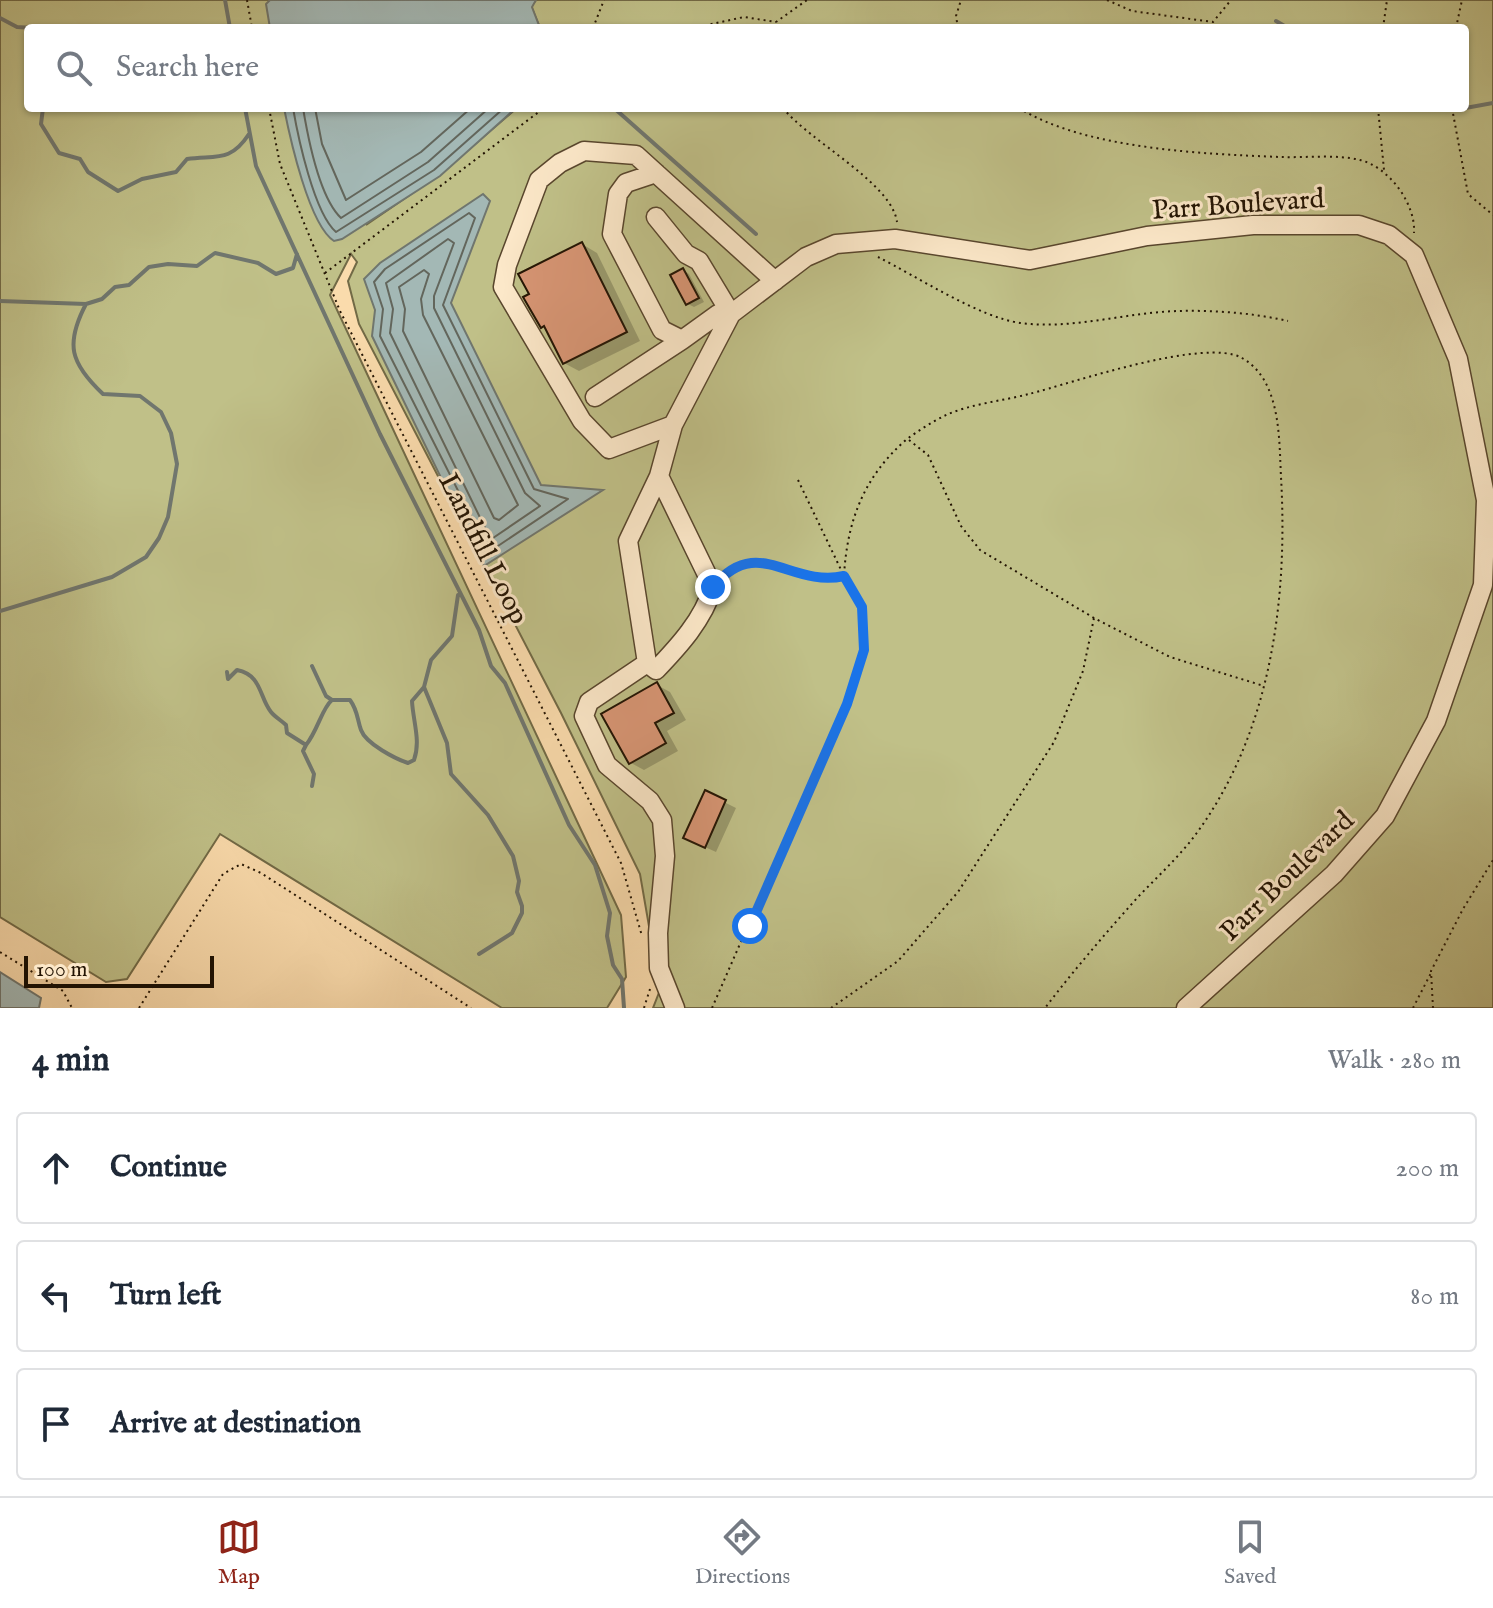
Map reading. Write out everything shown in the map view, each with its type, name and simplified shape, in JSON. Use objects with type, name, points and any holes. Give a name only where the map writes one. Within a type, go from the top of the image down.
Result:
[{"type":"lane","points":[[673,425],[609,449],[582,421],[503,287],[507,265],[539,180],[560,163],[584,151],[636,155],[775,281]]},
{"type":"lane","points":[[656,173],[626,183],[618,194],[612,234],[662,330],[682,340]]},
{"type":"lane","points":[[656,217],[686,254],[699,261],[731,314]]},
{"type":"lane","name":"Parr Boulevard","points":[[647,663],[628,541],[659,476],[673,425],[731,314],[806,257],[836,244],[895,239],[1030,260],[1147,236],[1238,226],[1359,225],[1389,235],[1414,255],[1458,359],[1486,500],[1483,585],[1436,721],[1385,816],[1334,874],[1186,1008]]},
{"type":"lane","points":[[595,397],[718,314],[731,314]]},
{"type":"lane","points":[[659,476],[713,587],[708,601],[681,644],[656,670],[647,663],[589,702],[584,716],[607,765],[650,801],[662,820],[665,856],[658,933],[659,968],[675,1008]]},
{"type":"path","points":[[247,0],[251,24]]},
{"type":"path","points":[[595,24],[604,0]]},
{"type":"path","points":[[712,24],[744,17],[776,22],[807,0]]},
{"type":"path","points":[[957,24],[956,16],[961,0]]},
{"type":"path","points":[[1107,0],[1132,11],[1213,22],[1231,0]]},
{"type":"path","points":[[1384,24],[1387,0]]},
{"type":"path","points":[[1457,24],[1462,0]]},
{"type":"path","name":"Landfill Loop","points":[[270,112],[280,164],[340,311],[621,863],[643,941]]},
{"type":"path","points":[[325,273],[539,112]]},
{"type":"path","points":[[788,112],[882,194],[896,211],[895,239]]},
{"type":"path","points":[[1025,112],[1040,121],[1085,134],[1185,151],[1360,160],[1384,171],[1401,192],[1415,226],[1414,255]]},
{"type":"path","points":[[1378,112],[1384,171]]},
{"type":"path","points":[[1453,112],[1468,194],[1493,215]]},
{"type":"path","points":[[858,241],[876,256],[991,314],[1020,323],[1062,324],[1179,311],[1266,316],[1288,321]]},
{"type":"path","points":[[844,576],[848,536],[859,497],[876,472],[908,439],[946,415],[1142,362],[1198,354],[1238,355],[1255,367],[1267,388],[1279,424],[1284,530],[1277,610],[1264,686],[1250,733],[1223,795],[1194,837],[1077,965],[1045,1008]]},
{"type":"path","points":[[908,439],[928,455],[961,526],[980,550],[1094,618],[1170,657],[1264,686]]},
{"type":"path","points":[[714,1008],[857,676],[865,630],[856,591],[844,576],[798,480]]},
{"type":"path","points":[[713,587],[726,571],[749,561],[807,576],[844,576]]},
{"type":"path","points":[[831,1008],[898,961],[958,892],[1054,742],[1083,671],[1094,618]]},
{"type":"path","points":[[1413,1008],[1463,909],[1493,860]]},
{"type":"path","points":[[139,1008],[223,874],[241,864],[471,1008]]},
{"type":"path","points":[[0,952],[63,991],[72,1008]]},
{"type":"path","points":[[1431,971],[1433,1008]]},
{"type":"path","points":[[644,1008],[650,980]]},
{"type":"green space","points":[[0,0],[501,0],[494,24],[24,24],[24,112],[437,112],[366,225],[439,175],[512,112],[1469,112],[1469,24],[538,24],[531,6],[536,0],[1493,0],[1493,1008],[653,1008],[660,990],[640,874],[561,713],[359,324],[348,281],[357,262],[351,254],[330,295],[621,915],[626,977],[607,1008],[502,1008],[220,834],[127,979],[106,982],[0,917]]},
{"type":"water","points":[[270,0],[536,0],[532,7],[538,24],[269,24],[266,4]]},
{"type":"water","points":[[285,112],[512,112],[440,176],[342,239],[334,241],[316,218],[296,159]]},
{"type":"water","points":[[483,194],[490,201],[451,303],[541,485],[603,490],[484,566],[372,336],[375,310],[364,279],[380,263]]},
{"type":"water","points":[[0,972],[41,998],[39,1008],[0,1008]]},
{"type":"building","points":[[582,242],[627,332],[563,364],[544,326],[541,328],[523,297],[529,294],[518,274]]},
{"type":"building","points":[[683,268],[699,298],[686,305],[670,275]]},
{"type":"building","points":[[657,682],[674,713],[655,723],[666,743],[629,764],[601,714]]},
{"type":"building","points":[[705,790],[726,800],[705,848],[683,838]]},
{"type":"waterway","points":[[225,0],[229,24]]},
{"type":"waterway","points":[[0,18],[24,27]]},
{"type":"waterway","points":[[1276,21],[1281,24]]},
{"type":"waterway","points":[[1469,107],[1493,103]]},
{"type":"waterway","points":[[42,112],[41,124],[59,153],[80,159],[88,172],[118,191],[142,179],[176,172],[187,159],[229,154],[249,134]]},
{"type":"waterway","points":[[246,112],[256,166],[380,434],[479,630],[491,666],[505,683],[569,825],[595,865],[610,913],[607,936],[613,965],[622,979],[624,1008]]},
{"type":"waterway","points":[[619,112],[756,234]]},
{"type":"waterway","points":[[0,301],[86,304],[102,299],[115,287],[129,285],[149,267],[168,264],[197,266],[215,253],[258,263],[276,274],[293,268],[297,254]]},
{"type":"waterway","points":[[0,611],[112,577],[146,557],[168,517],[177,464],[171,433],[161,412],[140,396],[103,394],[83,372],[73,342],[86,304]]},
{"type":"waterway","points":[[458,595],[452,636],[431,660],[424,687],[447,743],[451,774],[488,815],[513,856],[519,881],[517,892],[522,906],[522,913],[512,933],[479,954]]},
{"type":"waterway","points":[[312,666],[326,696],[332,700]]},
{"type":"waterway","points":[[227,672],[228,679],[237,670],[251,677],[271,712],[286,725],[287,733],[306,745],[332,700],[350,700],[364,735],[375,746],[408,763],[414,760],[417,746],[412,701],[424,687]]},
{"type":"waterway","points":[[306,745],[303,751],[314,774],[312,786]]},
{"type":"route","points":[[713,587],[726,571],[749,561],[807,576],[844,576],[856,591],[865,630],[864,650],[847,704],[750,926]]}]
